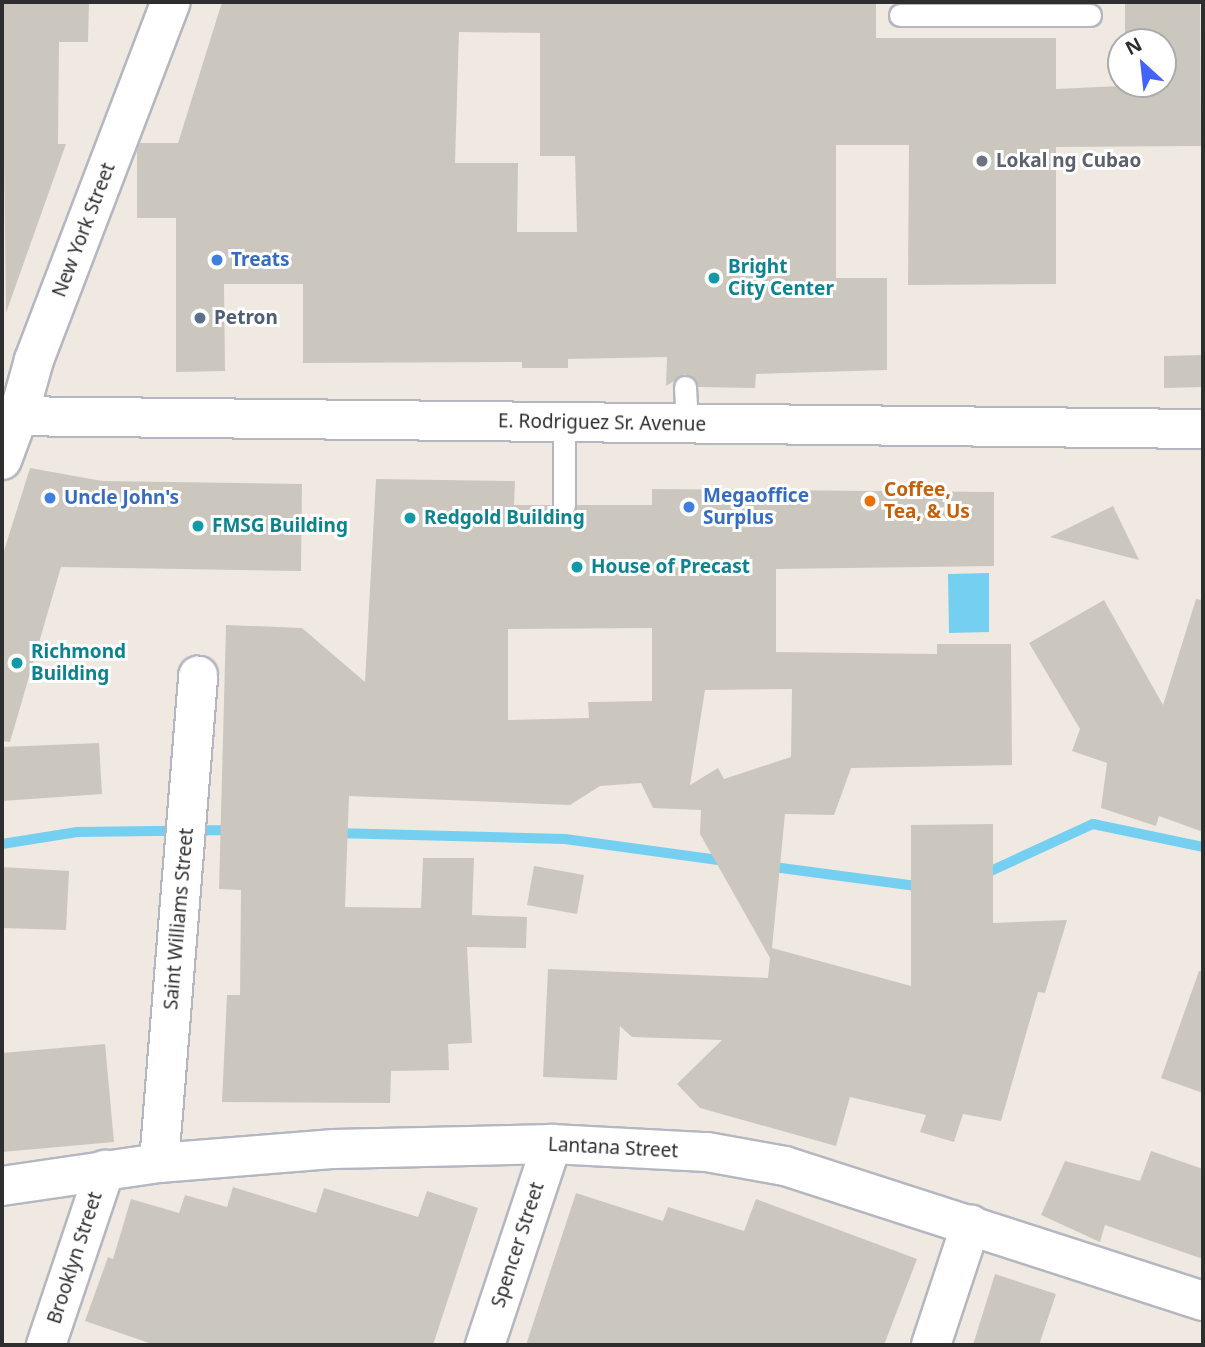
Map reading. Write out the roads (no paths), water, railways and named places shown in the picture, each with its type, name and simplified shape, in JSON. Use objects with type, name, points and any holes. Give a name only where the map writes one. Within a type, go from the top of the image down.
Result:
[{"type":"street","name":"New York Street","points":[[2,460],[10,416],[171,2]]},
{"type":"street","name":"E. Rodriguez Sr. Avenue","points":[[10,416],[564,422],[686,405],[1203,429]]},
{"type":"street","name":"Saint Williams Street","points":[[159,1163],[198,676]]},
{"type":"street","name":"Lantana Street","points":[[2,1186],[159,1163],[334,1149],[552,1144],[707,1152],[785,1166],[1203,1301]]},
{"type":"street","name":"Spencer Street","points":[[485,1345],[552,1144]]},
{"type":"street","name":"Brooklyn Street","points":[[46,1345],[104,1170]]},
{"type":"street","points":[[932,1345],[971,1224]]},
{"type":"lane","points":[[900,15],[1090,15]]},
{"type":"lane","points":[[564,422],[564,505]]},
{"type":"water","points":[[989,573],[989,632],[949,633],[948,574]]},
{"type":"waterway","points":[[982,875],[1093,824],[1203,847]]},
{"type":"waterway","points":[[2,844],[77,832],[234,830]]},
{"type":"waterway","points":[[334,833],[565,839],[726,861]]},
{"type":"waterway","points":[[766,866],[924,887]]},
{"type":"place","name":"Lokal ng Cubao","points":[[982,161]]},
{"type":"place","name":"Treats","points":[[217,260]]},
{"type":"place","name":"Bright City Center","points":[[714,278]]},
{"type":"place","name":"Petron","points":[[200,318]]},
{"type":"place","name":"Uncle John's","points":[[50,498]]},
{"type":"place","name":"Coffee, Tea, & Us","points":[[870,501]]},
{"type":"place","name":"Megaoffice Surplus","points":[[689,507]]},
{"type":"place","name":"Redgold Building","points":[[410,518]]},
{"type":"place","name":"FMSG Building","points":[[198,526]]},
{"type":"place","name":"House of Precast","points":[[577,567]]},
{"type":"place","name":"Richmond Building","points":[[17,663]]}]
